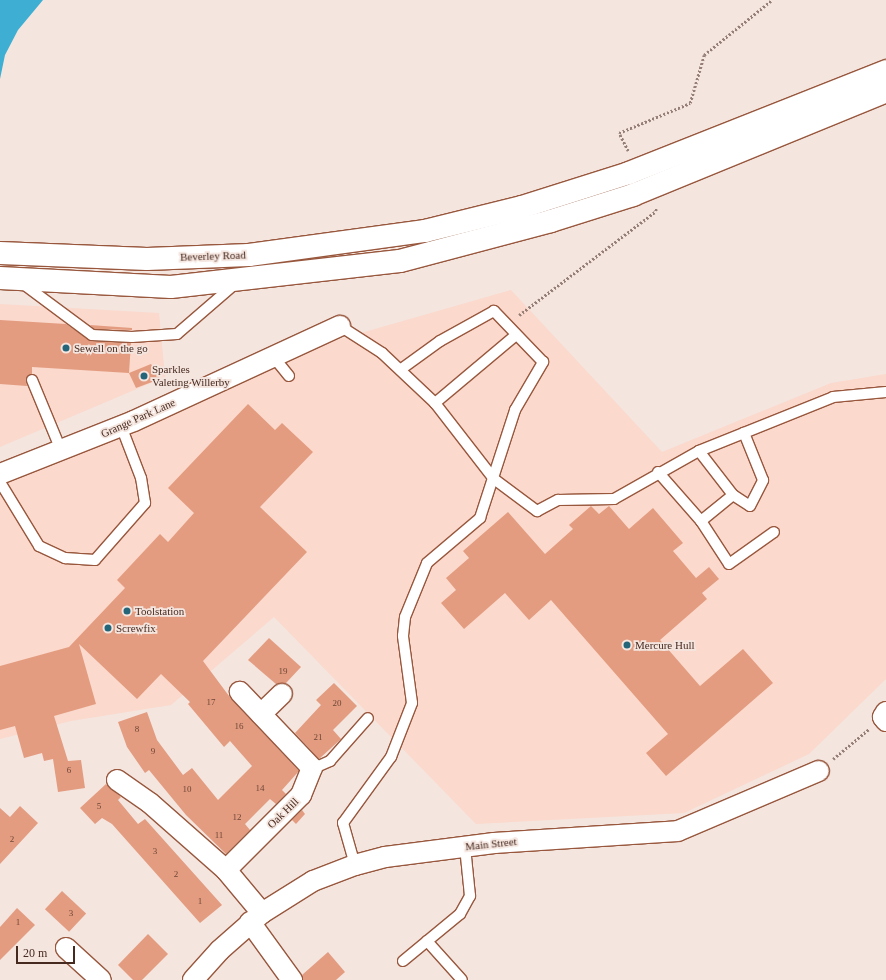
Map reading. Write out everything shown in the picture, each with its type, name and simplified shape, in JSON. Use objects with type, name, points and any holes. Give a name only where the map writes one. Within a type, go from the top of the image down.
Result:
[{"type":"highway","name":"Beverley Road","points":[[0,253],[147,259],[250,255],[425,230],[522,207],[636,170],[886,71]]},
{"type":"highway","points":[[8,278],[171,287],[400,261],[551,222],[633,195],[886,91]]},
{"type":"street","name":"Grange Park Lane","points":[[0,474],[121,426],[272,355],[340,326]]},
{"type":"street","points":[[240,692],[312,769]]},
{"type":"street","points":[[261,714],[282,694]]},
{"type":"street","name":"Oak Hill","points":[[226,870],[301,795],[312,769]]},
{"type":"street","name":"Main Street","points":[[193,980],[256,918],[314,880],[355,865],[385,857],[465,847],[678,831],[819,771]]},
{"type":"street","points":[[117,780],[150,803],[197,848],[226,870],[292,980]]},
{"type":"street","points":[[66,948],[101,980]]},
{"type":"lane","points":[[8,278],[92,335],[132,337],[177,334],[240,279]]},
{"type":"lane","points":[[355,865],[343,823],[391,757],[412,703],[403,636],[405,617],[427,563],[480,518],[515,410],[543,362],[494,311],[440,341],[400,370]]},
{"type":"lane","points":[[340,326],[400,370],[435,403],[494,478],[537,512],[558,500],[614,498],[658,472],[699,451],[834,397],[886,392]]},
{"type":"lane","points":[[435,403],[516,335]]},
{"type":"lane","points":[[272,355],[289,376]]},
{"type":"lane","points":[[32,380],[61,450]]},
{"type":"lane","points":[[0,482],[39,546],[65,558],[95,560],[145,503],[141,478],[121,426]]},
{"type":"lane","points":[[699,451],[733,495],[750,506],[763,480],[744,433]]},
{"type":"lane","points":[[658,472],[701,521],[729,564],[774,532]]},
{"type":"lane","points":[[701,521],[733,495]]},
{"type":"lane","points":[[312,769],[330,760],[368,718]]},
{"type":"lane","points":[[403,961],[460,914],[470,896],[465,847]]},
{"type":"lane","points":[[427,941],[462,980]]},
{"type":"path","points":[[636,170],[619,133],[690,103],[704,55],[772,0]]},
{"type":"path","points":[[507,324],[656,211]]},
{"type":"path","points":[[819,771],[885,717]]},
{"type":"shaded area","points":[[511,290],[662,452],[831,383],[886,374],[886,679],[809,754],[684,813],[476,824],[274,617],[171,705],[71,721],[0,739],[0,484],[333,341]]},
{"type":"shaded area","points":[[0,304],[159,313],[165,377],[0,447]]},
{"type":"water","points":[[0,0],[43,0],[18,30],[5,55],[0,79]]},
{"type":"building","points":[[0,320],[66,324],[91,341],[131,343],[129,373],[32,367],[32,374],[26,379],[27,386],[0,384]]},
{"type":"building","points":[[90,325],[132,328],[132,330],[94,329]]},
{"type":"building","name":"Sparkles Valeting Willerby","points":[[151,364],[160,379],[136,388],[129,373]]},
{"type":"building","points":[[248,404],[275,430],[282,423],[313,452],[260,507],[307,552],[203,661],[232,700],[299,771],[282,790],[286,794],[276,804],[270,799],[245,824],[250,830],[226,854],[186,815],[149,770],[145,773],[127,747],[118,722],[147,712],[157,740],[183,775],[192,768],[218,800],[252,766],[230,741],[224,747],[188,704],[190,702],[161,674],[137,699],[79,644],[96,704],[54,716],[68,761],[81,760],[85,788],[58,792],[53,759],[44,761],[42,753],[24,758],[15,726],[0,730],[0,666],[69,647],[125,588],[117,580],[160,534],[168,542],[194,513],[168,488]]},
{"type":"building","name":"Mercure Hull","points":[[591,506],[599,514],[609,506],[629,529],[653,508],[683,543],[673,551],[696,578],[709,567],[719,579],[702,593],[707,599],[660,640],[700,686],[743,649],[773,683],[666,776],[646,753],[668,734],[551,600],[529,620],[505,593],[464,629],[441,603],[456,590],[446,578],[469,558],[463,551],[508,512],[545,554],[573,529],[569,525]]},
{"type":"building","points":[[269,638],[301,667],[286,683],[276,684],[248,660]]},
{"type":"building","points":[[334,683],[357,706],[333,730],[341,739],[319,759],[295,733],[321,705],[316,700]]},
{"type":"building","points":[[106,784],[121,797],[118,800],[138,824],[145,819],[222,905],[200,923],[112,824],[102,818],[95,824],[80,808]]},
{"type":"building","points":[[20,806],[38,823],[0,864],[0,808],[10,817]]},
{"type":"building","points":[[302,810],[305,814],[296,824],[292,820]]},
{"type":"building","points":[[62,891],[86,914],[69,932],[45,909]]},
{"type":"building","points":[[17,908],[35,925],[0,960],[0,927]]},
{"type":"building","points":[[148,934],[168,954],[142,980],[133,980],[118,965]]},
{"type":"building","points":[[328,952],[345,972],[336,980],[303,980],[302,975]]},
{"type":"place","name":"Sewell on the go","points":[[66,348]]},
{"type":"place","name":"Sparkles Valeting Willerby","points":[[144,376]]},
{"type":"place","name":"Toolstation","points":[[127,611]]},
{"type":"place","name":"Screwfix","points":[[108,628]]},
{"type":"place","name":"Mercure Hull","points":[[627,645]]}]
